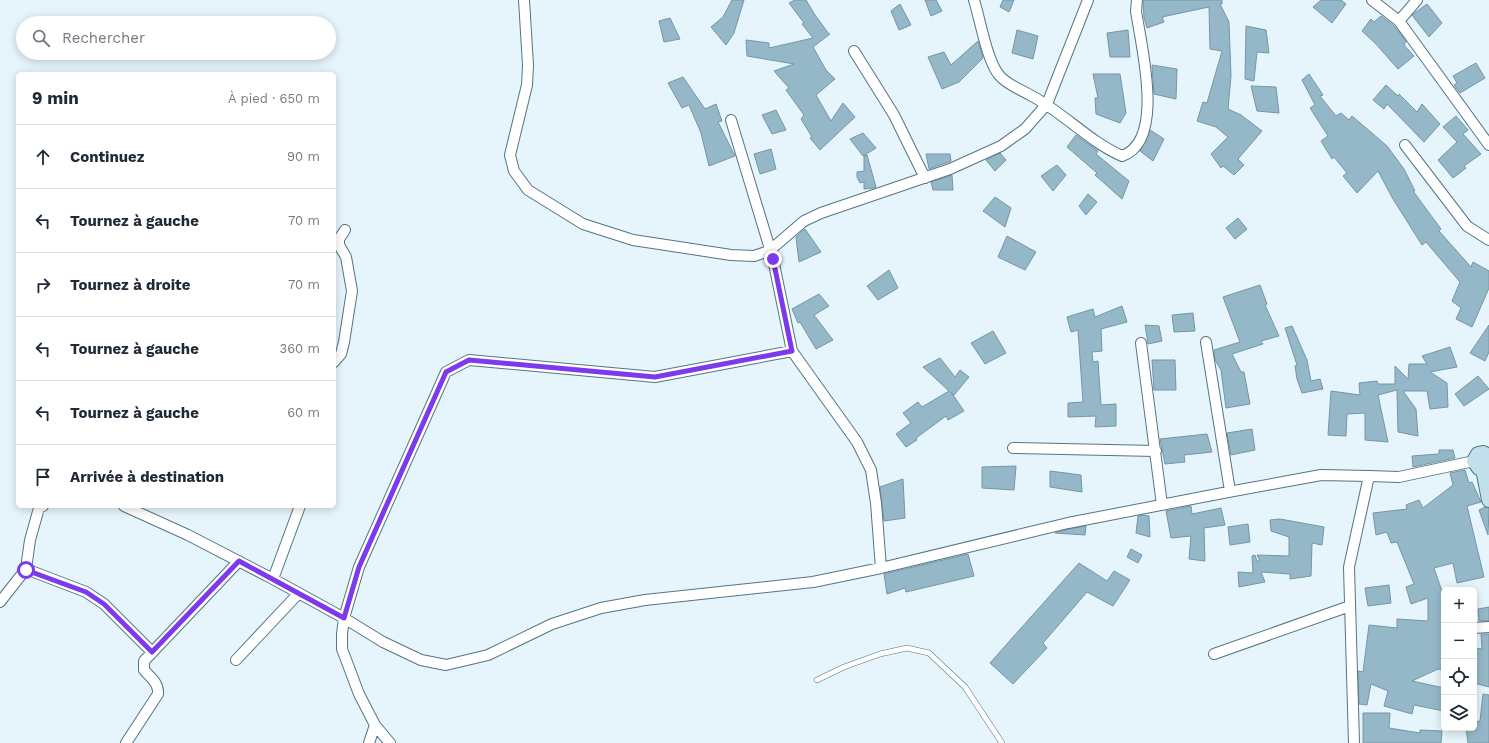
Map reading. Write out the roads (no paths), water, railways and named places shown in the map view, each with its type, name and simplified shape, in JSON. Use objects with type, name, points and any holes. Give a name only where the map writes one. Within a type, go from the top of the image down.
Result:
[{"type":"street","points":[[524,0],[528,65],[527,85],[510,155],[514,171],[528,190],[583,224],[633,240],[731,255],[754,256],[770,251],[804,221],[822,213],[925,178],[1001,146],[1025,129],[1048,104],[1088,0]]},
{"type":"street","points":[[974,0],[992,64],[999,75],[1006,82],[1048,104],[1109,151],[1122,156],[1129,154],[1139,142],[1146,115],[1148,87],[1136,11],[1138,0]]},
{"type":"street","points":[[1372,0],[1399,21],[1489,145]]},
{"type":"street","points":[[1399,21],[1417,0]]},
{"type":"street","points":[[854,51],[894,115],[925,178]]},
{"type":"street","points":[[731,120],[773,259],[792,351],[864,454],[870,470],[876,503],[881,568]]},
{"type":"street","points":[[1406,145],[1467,226],[1489,240]]},
{"type":"street","points":[[336,359],[340,354],[344,342],[352,291],[351,276],[346,257],[339,245],[339,239],[345,230]]},
{"type":"street","points":[[1206,342],[1230,491]]},
{"type":"street","points":[[1141,343],[1162,505]]},
{"type":"street","points":[[390,743],[375,725],[359,694],[342,649],[344,618],[359,567],[446,372],[469,360],[655,377],[792,351]]},
{"type":"street","points":[[1013,448],[1156,451]]},
{"type":"street","points":[[128,508],[239,561],[344,618],[382,642],[421,660],[446,664],[488,655],[552,624],[601,608],[645,600],[813,582],[881,568],[1068,523],[1230,491],[1321,475],[1399,477],[1485,460],[1489,500]]},
{"type":"street","points":[[1354,743],[1349,567],[1369,476]]},
{"type":"street","points":[[0,602],[26,570],[30,540],[39,508]]},
{"type":"street","points":[[273,579],[299,508]]},
{"type":"street","points":[[126,743],[158,694],[158,688],[144,670],[143,665],[152,652],[239,561]]},
{"type":"street","points":[[26,570],[86,592],[109,609],[152,652]]},
{"type":"street","points":[[236,660],[299,593]]},
{"type":"street","points":[[1214,654],[1350,606]]},
{"type":"street","points":[[1477,628],[1489,627]]},
{"type":"street","points":[[369,743],[375,725]]},
{"type":"lane","points":[[817,680],[844,667],[880,654],[907,648],[929,652],[965,687],[1002,743]]}]
